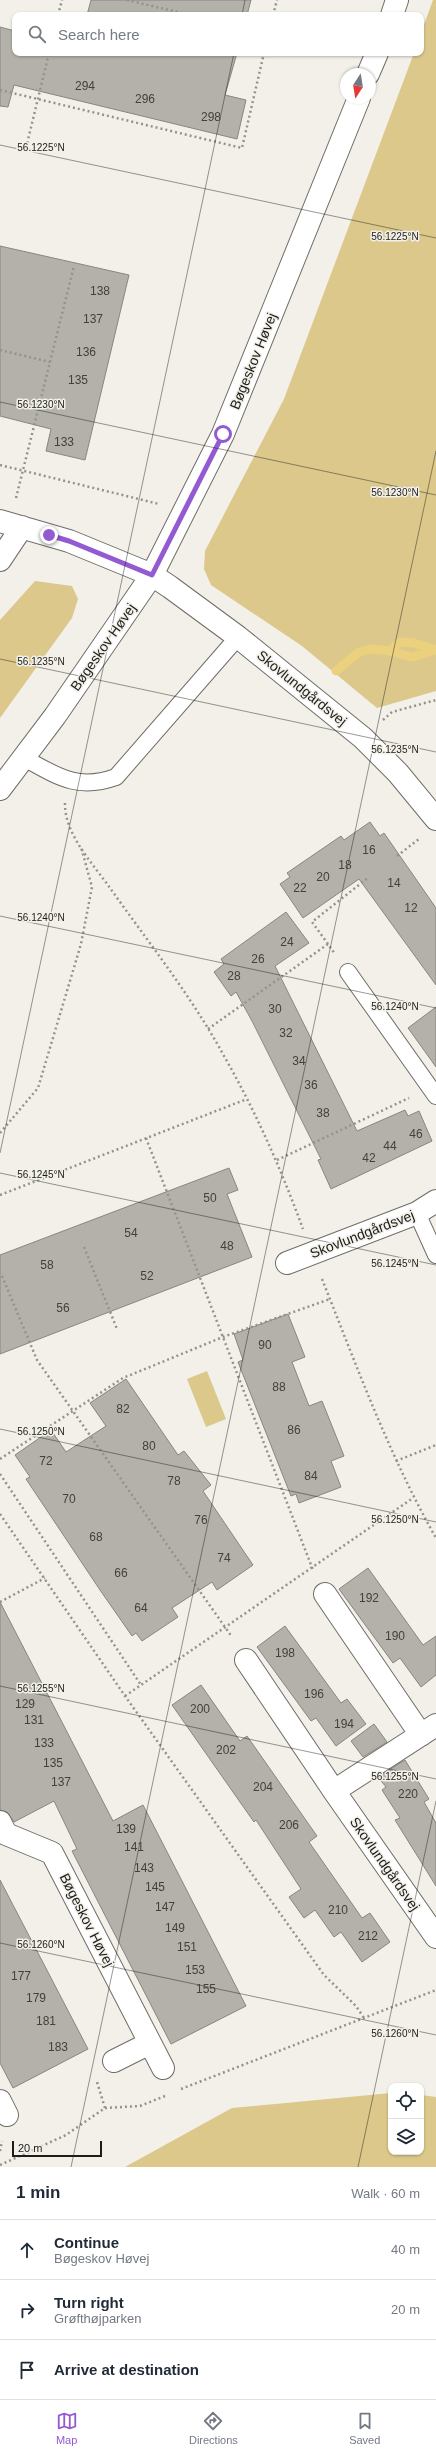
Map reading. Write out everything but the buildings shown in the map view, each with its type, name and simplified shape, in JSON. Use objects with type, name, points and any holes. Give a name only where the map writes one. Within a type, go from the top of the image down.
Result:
[{"type":"street","points":[[393,12],[397,0]]},
{"type":"street","points":[[371,68],[376,56]]},
{"type":"street","name":"Bøgeskov Høvej","points":[[0,788],[24,758],[152,575],[223,434],[357,104]]},
{"type":"street","points":[[0,560],[11,524]]},
{"type":"street","name":"Skovlundgårdsvej","points":[[11,524],[69,541],[152,575],[238,637],[363,738],[398,773],[430,827]]},
{"type":"street","name":"Skovlundgårdsvej","points":[[287,1263],[417,1213],[436,1201]]},
{"type":"street","points":[[325,1594],[428,1730],[334,1791]]},
{"type":"street","name":"Skovlundgårdsvej","points":[[246,1660],[334,1791],[436,1937]]},
{"type":"street","name":"Bøgeskov Høvej","points":[[0,1822],[6,1834],[52,1852],[163,2068]]},
{"type":"street","points":[[114,2060],[150,2044]]},
{"type":"lane","points":[[24,758],[66,780],[89,784],[116,777],[238,637]]},
{"type":"lane","points":[[348,972],[433,1092]]},
{"type":"lane","points":[[417,1213],[436,1255]]},
{"type":"path","points":[[59,12],[62,0]]},
{"type":"path","points":[[127,0],[177,12]]},
{"type":"path","points":[[274,12],[277,0]]},
{"type":"path","points":[[26,148],[48,56]]},
{"type":"path","points":[[0,90],[242,148],[263,56]]},
{"type":"path","points":[[11,524],[74,266]]},
{"type":"path","points":[[0,350],[50,362]]},
{"type":"path","points":[[0,465],[184,510]]},
{"type":"path","points":[[363,738],[392,712],[436,700]]},
{"type":"path","points":[[66,780],[65,807],[73,834],[208,1029],[224,1055],[277,1160],[312,1254],[396,1461],[413,1498],[436,1538]]},
{"type":"path","points":[[397,856],[430,827]]},
{"type":"path","points":[[0,1133],[38,1088],[80,944],[92,887],[80,844]]},
{"type":"path","points":[[348,972],[312,922],[369,877]]},
{"type":"path","points":[[208,1029],[328,944]]},
{"type":"path","points":[[277,1160],[433,1092]]},
{"type":"path","points":[[0,1195],[247,1099]]},
{"type":"path","points":[[146,1138],[312,1568],[325,1594]]},
{"type":"path","points":[[84,1247],[117,1329]]},
{"type":"path","points":[[2,1276],[37,1360],[226,1627],[246,1660]]},
{"type":"path","points":[[0,1459],[72,1410],[123,1378],[223,1338],[330,1299]]},
{"type":"path","points":[[396,1461],[436,1445]]},
{"type":"path","points":[[0,1474],[141,1685]]},
{"type":"path","points":[[125,1696],[413,1498]]},
{"type":"path","points":[[0,1514],[125,1696],[324,1975],[356,2006],[364,2018]]},
{"type":"path","points":[[0,1602],[45,1578]]},
{"type":"path","points":[[175,2092],[436,1990]]},
{"type":"path","points":[[105,2108],[95,2073],[114,2060]]},
{"type":"path","points":[[0,2165],[66,2135],[105,2108],[140,2106],[168,2094]]},
{"type":"shaded area","points":[[433,0],[436,0],[436,691],[377,708],[302,646],[211,585],[204,569],[205,551],[284,399],[413,56],[424,56],[424,25]]},
{"type":"shaded area","points":[[35,581],[72,586],[78,599],[72,618],[0,718],[0,620]]},
{"type":"shaded area","points":[[207,1371],[226,1419],[206,1427],[187,1379]]},
{"type":"shaded area","points":[[388,2093],[388,2155],[424,2155],[424,2095],[436,2097],[436,2167],[125,2167],[232,2108]]},
{"type":"waterway","points":[[390,651],[400,642],[414,643],[436,650]]},
{"type":"waterway","points":[[336,671],[359,652],[371,649],[390,651],[412,657],[436,650]]},
{"type":"route","points":[[49,535],[69,541],[152,575],[223,434]]}]
